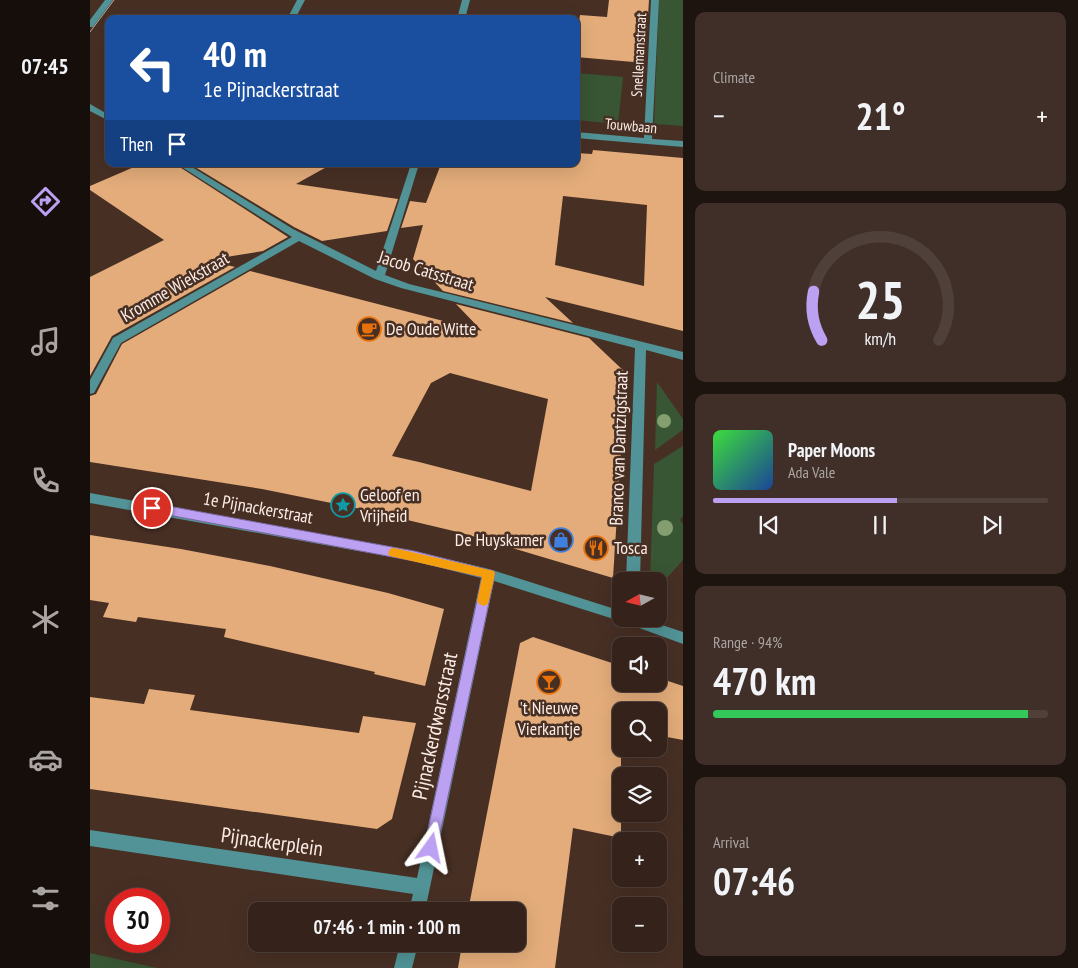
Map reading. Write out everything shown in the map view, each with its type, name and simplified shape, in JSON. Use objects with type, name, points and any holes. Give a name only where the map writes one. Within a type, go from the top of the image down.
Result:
[{"type":"street","points":[[90,25],[109,0]]},
{"type":"street","points":[[293,15],[301,0]]},
{"type":"street","points":[[462,15],[466,0]]},
{"type":"street","name":"Snellemanstraat","points":[[648,141],[655,0]]},
{"type":"street","points":[[90,107],[105,116]]},
{"type":"street","name":"Touwbaan","points":[[580,135],[683,144]]},
{"type":"street","name":"Jacob Catsstraat","points":[[186,167],[334,256],[379,277],[415,288],[683,356]]},
{"type":"street","points":[[379,277],[414,167]]},
{"type":"street","name":"Kromme Wiekstraat","points":[[90,390],[117,340],[300,236]]},
{"type":"street","name":"Branco van Dantzigstraat","points":[[633,572],[641,346]]},
{"type":"street","name":"1e Pijnackerstraat","points":[[90,498],[404,554],[489,574],[612,614]]},
{"type":"street","name":"Pijnackerdwarsstraat","points":[[423,887],[489,574]]},
{"type":"street","name":"1e Pijnackerstraat","points":[[654,628],[683,638]]},
{"type":"street","name":"Pijnackerplein","points":[[90,838],[423,887]]},
{"type":"street","points":[[419,902],[423,887]]},
{"type":"street","points":[[403,968],[407,952]]},
{"type":"green space","points":[[659,0],[683,0],[683,126],[654,124]]},
{"type":"green space","points":[[580,73],[623,77],[618,124],[580,120]]},
{"type":"green space","points":[[657,382],[683,419],[683,430],[655,450]]},
{"type":"green space","points":[[683,446],[683,516],[680,520],[683,524],[683,560],[668,577],[668,572],[650,572],[654,464]]},
{"type":"green space","points":[[90,953],[157,968],[90,968]]},
{"type":"building","points":[[609,0],[649,0],[645,63],[580,57],[580,15],[607,17]]},
{"type":"building","points":[[593,150],[683,158],[683,331],[545,297],[573,323],[443,291],[413,259],[423,225],[401,228],[410,201],[426,203],[440,167],[580,167],[580,153],[592,154]],"holes":[[[563,196],[647,205],[644,286],[555,265]]]},
{"type":"building","points":[[134,167],[180,167],[288,237],[263,251],[208,260],[235,267],[112,336],[90,376],[90,277],[164,240],[90,190],[90,186]]},
{"type":"building","points":[[195,167],[327,167],[296,184],[398,199],[387,231],[322,241],[294,227]]},
{"type":"building","points":[[250,271],[482,331],[456,304],[589,338],[626,373],[612,578],[462,533],[361,509],[262,489],[90,462],[90,396],[96,394],[122,344]],"holes":[[[450,373],[548,399],[531,491],[392,456],[431,383]]]},
{"type":"building","points":[[90,535],[181,549],[270,566],[388,593],[444,609],[425,686],[374,674],[375,672],[224,637],[226,629],[138,617],[136,622],[103,617],[109,603],[90,600]]},
{"type":"building","points":[[533,637],[612,663],[612,692],[667,692],[667,681],[683,686],[683,740],[667,737],[667,702],[612,702],[612,757],[621,757],[621,767],[612,767],[612,822],[621,822],[621,832],[612,832],[612,836],[573,828],[555,968],[458,968],[461,952],[526,952],[526,902],[470,902],[520,643]]},
{"type":"building","points":[[149,689],[195,695],[190,710],[359,733],[363,716],[416,723],[392,819],[377,829],[90,789],[90,697],[144,704]]},
{"type":"tram line","points":[[90,32],[114,0]]},
{"type":"slow traffic","points":[[394,553],[489,574],[484,601]]},
{"type":"place","name":"De Oude Witte","points":[[369,329]]},
{"type":"place","name":"Geloof en Vrijheid","points":[[343,505]]},
{"type":"place","name":"De Huyskamer","points":[[561,540]]},
{"type":"place","name":"Tosca","points":[[596,548]]},
{"type":"place","name":"'t Nieuwe Vierkantje","points":[[549,682]]},
{"type":"route","points":[[152,508],[414,556],[489,574],[431,848]]}]
